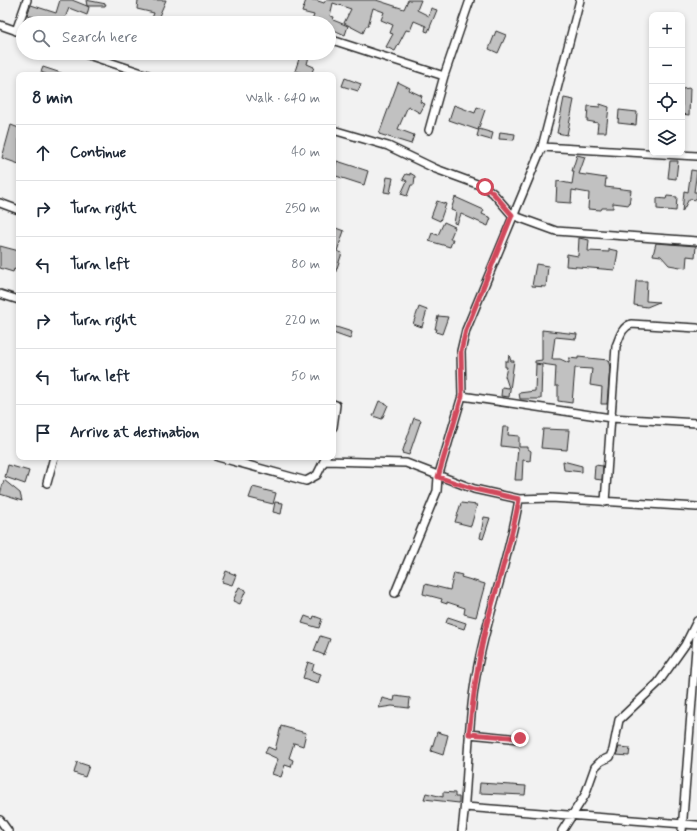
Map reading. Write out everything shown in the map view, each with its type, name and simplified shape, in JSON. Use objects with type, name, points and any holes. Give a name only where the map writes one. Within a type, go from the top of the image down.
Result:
[{"type":"street","points":[[24,16],[27,0]]},
{"type":"street","points":[[430,130],[444,76],[470,0]]},
{"type":"street","points":[[395,593],[437,491],[438,477],[462,396],[461,351],[466,330],[512,215],[542,147],[580,0]]},
{"type":"street","points":[[0,25],[16,31]]},
{"type":"street","points":[[336,41],[444,76]]},
{"type":"street","points":[[103,60],[139,72]]},
{"type":"street","points":[[336,131],[388,146],[436,169],[485,187],[493,193],[512,215],[556,231],[697,241]]},
{"type":"street","points":[[542,147],[697,156]]},
{"type":"street","points":[[0,203],[16,209]]},
{"type":"street","points":[[0,294],[16,299]]},
{"type":"street","points":[[605,502],[616,346],[625,326],[631,324],[697,328]]},
{"type":"street","points":[[462,396],[611,418],[697,423]]},
{"type":"street","points":[[47,483],[53,460]]},
{"type":"street","points":[[229,460],[306,481],[317,475],[325,460]]},
{"type":"street","points":[[336,460],[406,463],[438,477],[474,489],[519,499],[551,498],[697,506]]},
{"type":"street","points":[[462,831],[474,688],[487,625],[515,522],[519,499]]},
{"type":"street","points":[[562,831],[585,795],[595,767],[601,761],[610,757],[613,750],[619,720],[658,683],[685,645],[697,621]]},
{"type":"street","points":[[682,827],[697,635]]},
{"type":"street","points":[[469,734],[520,738]]},
{"type":"street","points":[[465,807],[572,815],[682,827],[697,825]]},
{"type":"street","points":[[0,820],[8,831]]},
{"type":"building","points":[[60,0],[72,0],[89,7],[87,15],[69,8],[66,16],[27,15],[31,5],[56,13]]},
{"type":"building","points":[[86,0],[106,4],[105,6],[87,6]]},
{"type":"building","points":[[138,0],[166,0],[159,16],[153,16],[154,13],[137,9]]},
{"type":"building","points":[[306,0],[315,0],[324,3],[326,0],[376,0],[404,9],[408,0],[421,0],[417,10],[429,16],[431,8],[437,10],[428,32],[425,31],[426,26],[414,21],[410,31],[406,30],[395,51],[386,47],[393,34],[390,33],[393,25],[381,20],[384,12],[373,8],[368,26],[366,26],[363,33],[344,23],[351,9],[333,3],[330,16],[314,16],[302,12]]},
{"type":"building","points":[[336,21],[348,26],[345,35],[336,31]]},
{"type":"building","points":[[496,31],[506,35],[498,53],[489,49]]},
{"type":"building","points":[[299,60],[308,60],[307,64],[314,67],[312,72],[295,71]]},
{"type":"building","points":[[43,67],[58,72],[41,72]]},
{"type":"building","points":[[345,78],[361,84],[358,91],[342,86]]},
{"type":"building","points":[[398,82],[410,88],[409,90],[422,96],[420,102],[425,104],[420,113],[408,106],[398,129],[414,135],[411,144],[379,134]]},
{"type":"building","points":[[690,88],[689,115],[685,114],[685,89]]},
{"type":"building","points":[[564,98],[574,100],[567,135],[557,133]]},
{"type":"building","points":[[600,104],[609,107],[606,132],[597,132],[598,123],[587,121],[588,106],[600,107]]},
{"type":"building","points":[[454,105],[475,113],[477,107],[485,110],[478,130],[449,120]]},
{"type":"building","points":[[619,110],[637,112],[636,125],[618,123]]},
{"type":"building","points":[[11,125],[16,127],[16,163],[2,158]]},
{"type":"building","points":[[479,129],[493,133],[491,140],[477,136]]},
{"type":"building","points":[[500,132],[515,134],[514,140],[499,139]]},
{"type":"building","points":[[577,155],[585,157],[579,174],[606,178],[605,187],[631,190],[629,205],[613,203],[613,208],[602,208],[601,210],[588,209],[589,193],[572,190],[571,203],[556,202],[557,181],[572,184],[574,171],[572,171]]},
{"type":"building","points":[[337,161],[368,171],[364,185],[336,176]]},
{"type":"building","points":[[670,161],[678,161],[676,179],[668,178]]},
{"type":"building","points":[[691,170],[697,171],[694,192],[697,192],[697,200],[689,199],[682,212],[684,191],[688,192]]},
{"type":"building","points":[[410,173],[415,176],[414,185],[411,185],[407,196],[401,194],[407,181],[403,179],[406,174],[410,175]]},
{"type":"building","points":[[387,177],[393,178],[390,193],[384,192]]},
{"type":"building","points":[[667,196],[677,197],[676,211],[657,209],[657,198],[666,199]]},
{"type":"building","points":[[455,197],[484,210],[482,214],[491,218],[488,226],[461,214],[457,224],[454,223],[456,212],[451,210]]},
{"type":"building","points":[[437,201],[446,204],[440,221],[431,217]]},
{"type":"building","points":[[444,222],[455,227],[450,239],[453,239],[450,247],[429,241],[432,233],[438,235]]},
{"type":"building","points":[[336,228],[344,231],[337,251],[342,253],[336,271]]},
{"type":"building","points":[[579,238],[589,240],[588,251],[609,252],[609,249],[618,251],[615,270],[566,266],[567,254],[578,256]]},
{"type":"building","points":[[656,243],[696,246],[695,257],[687,256],[686,268],[669,265],[661,256],[653,255]]},
{"type":"building","points":[[0,246],[16,250],[16,270],[14,269],[13,272],[0,268]]},
{"type":"building","points":[[536,264],[548,266],[546,287],[532,286]]},
{"type":"building","points":[[636,281],[647,281],[646,301],[659,302],[647,307],[634,305]]},
{"type":"building","points":[[419,307],[427,310],[422,327],[413,324]]},
{"type":"building","points":[[438,316],[448,317],[442,334],[436,332],[437,329],[435,329]]},
{"type":"building","points":[[336,327],[352,332],[350,339],[336,334]]},
{"type":"building","points":[[542,330],[577,334],[576,339],[555,337],[552,359],[560,359],[569,363],[569,358],[578,359],[578,357],[608,360],[610,367],[607,404],[601,404],[602,387],[590,385],[592,369],[575,368],[572,403],[558,401],[558,386],[555,386],[556,366],[535,363],[535,361],[542,360]]},
{"type":"building","points":[[509,355],[511,361],[514,361],[509,397],[501,396],[502,387],[509,388],[505,376],[507,367],[505,367],[505,361],[508,361]]},
{"type":"building","points":[[536,364],[542,365],[541,399],[520,399],[519,393],[535,391]]},
{"type":"building","points":[[379,401],[388,405],[382,419],[373,416]]},
{"type":"building","points":[[414,418],[421,420],[409,455],[402,453]]},
{"type":"building","points":[[503,427],[509,427],[508,435],[519,436],[519,447],[528,447],[531,451],[530,461],[523,460],[522,480],[515,480],[518,448],[501,446]]},
{"type":"building","points":[[543,429],[569,430],[567,450],[541,448]]},
{"type":"building","points":[[563,461],[582,466],[582,472],[564,470]]},
{"type":"building","points":[[8,465],[29,471],[25,484],[5,477]]},
{"type":"building","points":[[595,465],[603,466],[602,480],[594,479]]},
{"type":"building","points":[[4,480],[20,493],[22,501],[0,494]]},
{"type":"building","points":[[253,487],[276,493],[273,504],[249,498]]},
{"type":"building","points":[[275,502],[283,503],[281,514],[273,512]]},
{"type":"building","points":[[461,503],[477,505],[471,526],[455,522]]},
{"type":"building","points":[[484,517],[490,518],[483,539],[480,538]]},
{"type":"building","points":[[226,571],[236,575],[232,585],[222,582]]},
{"type":"building","points":[[454,573],[462,575],[461,577],[485,584],[476,617],[464,614],[465,608],[447,602],[447,604],[441,602],[442,599],[423,594],[425,584],[450,590]]},
{"type":"building","points":[[239,587],[246,590],[240,604],[233,601]]},
{"type":"building","points":[[305,616],[313,619],[314,616],[322,619],[319,628],[302,623]]},
{"type":"building","points":[[448,617],[466,623],[464,629],[446,623]]},
{"type":"building","points":[[320,636],[330,639],[324,655],[314,651]]},
{"type":"building","points":[[308,662],[314,664],[312,671],[321,674],[318,683],[303,678]]},
{"type":"building","points":[[395,696],[410,698],[409,708],[392,706],[379,708],[382,698],[394,701]]},
{"type":"building","points":[[281,726],[306,733],[303,746],[294,743],[289,758],[293,760],[291,767],[285,765],[281,777],[272,774],[278,759],[265,753],[268,747],[275,750]]},
{"type":"building","points":[[437,732],[448,735],[443,755],[431,751]]},
{"type":"building","points":[[619,747],[630,748],[629,756],[616,755]]},
{"type":"building","points":[[77,762],[89,766],[85,777],[74,773]]},
{"type":"building","points":[[480,783],[526,786],[525,795],[479,793]]},
{"type":"building","points":[[443,792],[455,793],[455,797],[459,797],[459,803],[424,799],[426,793],[443,797]]},
{"type":"route","points":[[485,187],[493,193],[512,215],[466,330],[461,351],[462,396],[438,477],[474,489],[519,499],[515,522],[487,625],[474,688],[469,734],[520,738]]}]
